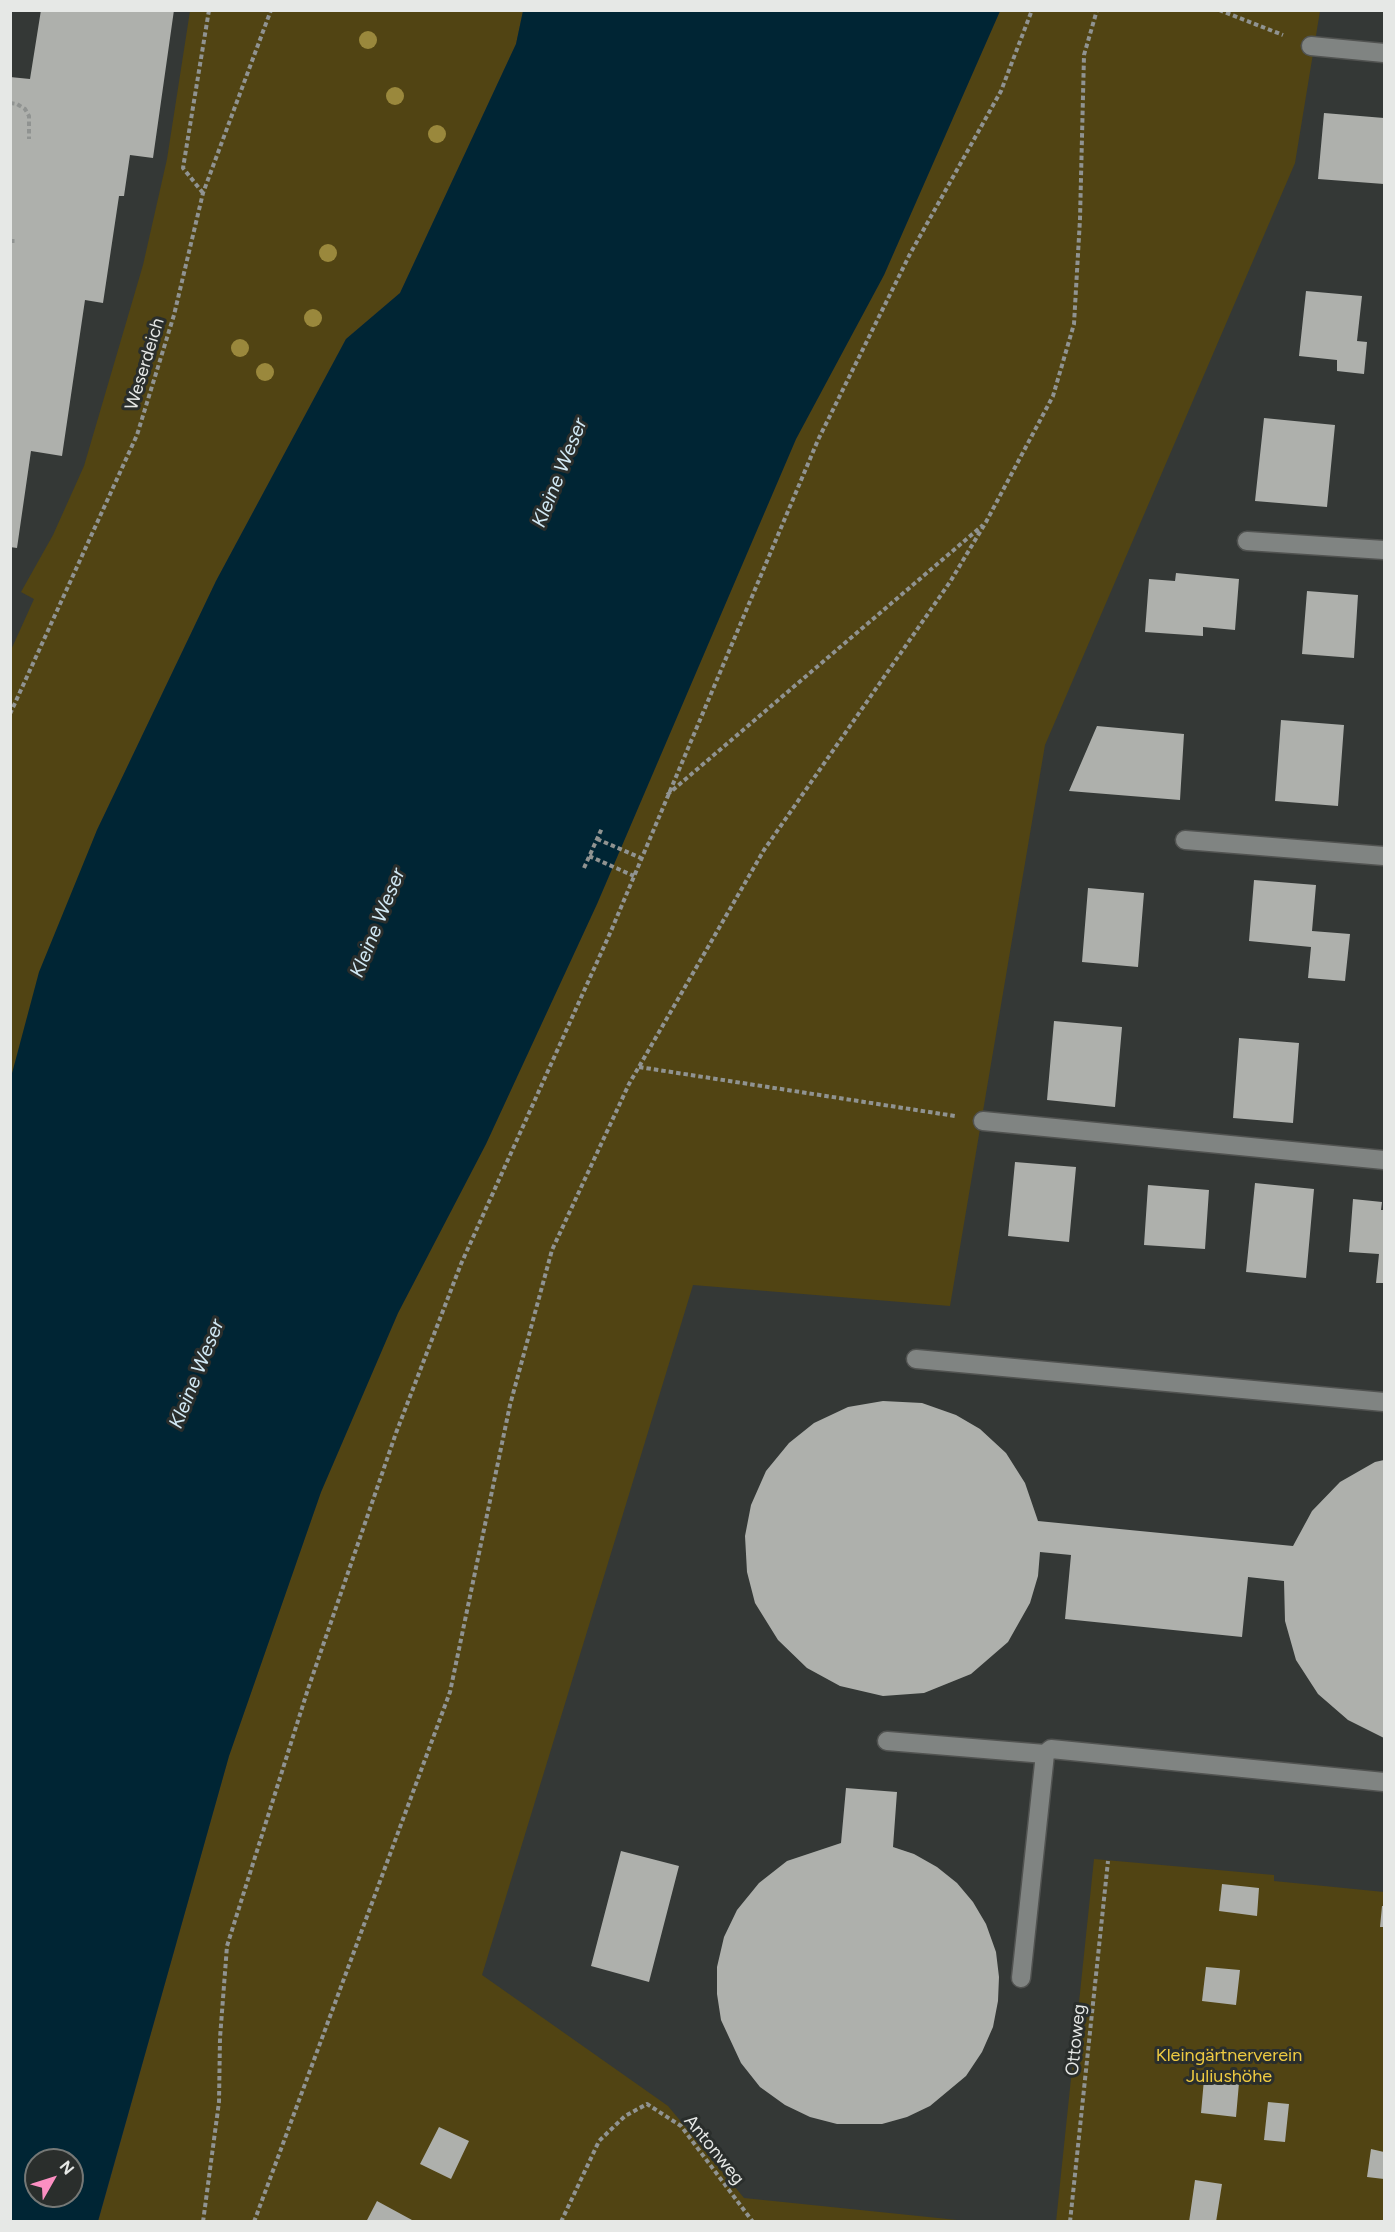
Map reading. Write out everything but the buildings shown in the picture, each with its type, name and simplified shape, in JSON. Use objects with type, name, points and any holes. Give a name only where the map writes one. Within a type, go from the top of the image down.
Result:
[{"type":"street","points":[[1311,46],[1384,53]]},
{"type":"street","points":[[1247,541],[1384,550]]},
{"type":"street","points":[[1185,840],[1384,856]]},
{"type":"street","points":[[983,1121],[1384,1160]]},
{"type":"street","points":[[916,1359],[1384,1402]]},
{"type":"street","points":[[887,1741],[1046,1754]]},
{"type":"street","points":[[1021,1978],[1046,1754],[1051,1749],[1384,1782]]},
{"type":"path","points":[[204,193],[183,168],[209,10]]},
{"type":"path","name":"Weserdeich","points":[[10,714],[137,435],[174,315],[204,193],[271,10]]},
{"type":"path","points":[[203,2222],[219,2102],[220,2038],[227,1946],[305,1700],[396,1432],[457,1274],[634,876],[818,440],[910,254],[1001,91],[1032,10]]},
{"type":"path","points":[[254,2222],[450,1692],[510,1405],[552,1250],[629,1084],[764,850],[950,582],[986,522],[1053,396],[1074,324],[1080,219],[1084,56],[1096,10]]},
{"type":"path","points":[[1219,10],[1311,46]]},
{"type":"path","points":[[10,103],[25,109],[29,116],[29,139]]},
{"type":"path","points":[[667,796],[986,522]]},
{"type":"path","points":[[584,868],[602,828]]},
{"type":"path","points":[[597,839],[641,858]]},
{"type":"path","points":[[589,856],[634,876]]},
{"type":"path","points":[[639,1067],[983,1121]]},
{"type":"path","name":"Ottoweg","points":[[1070,2222],[1108,1861]]},
{"type":"path","name":"Antonweg","points":[[561,2222],[599,2141],[625,2116],[647,2104],[681,2126],[753,2222]]},
{"type":"green space","points":[[190,11],[523,11],[516,44],[400,293],[346,339],[216,581],[97,830],[11,1077],[11,650],[34,599],[21,592],[53,535],[84,466],[143,265],[167,159]]},
{"type":"green space","points":[[1000,11],[1320,11],[1295,163],[1045,745],[950,1306],[693,1285],[482,1975],[668,2106],[744,2198],[967,2221],[98,2222],[229,1756],[321,1492],[398,1313],[486,1144],[597,904],[796,439],[884,275]]},
{"type":"green space","name":"Kleingärtnerverein Juliushöhe","points":[[1094,1859],[1274,1875],[1274,1881],[1384,1892],[1384,2221],[1056,2222]]},
{"type":"water","name":"Kleine Weser","points":[[523,11],[1000,11],[884,275],[796,439],[597,904],[486,1144],[398,1313],[321,1492],[229,1756],[98,2221],[11,2221],[11,1077],[39,972],[97,830],[216,581],[346,339],[400,293],[516,44]]}]
